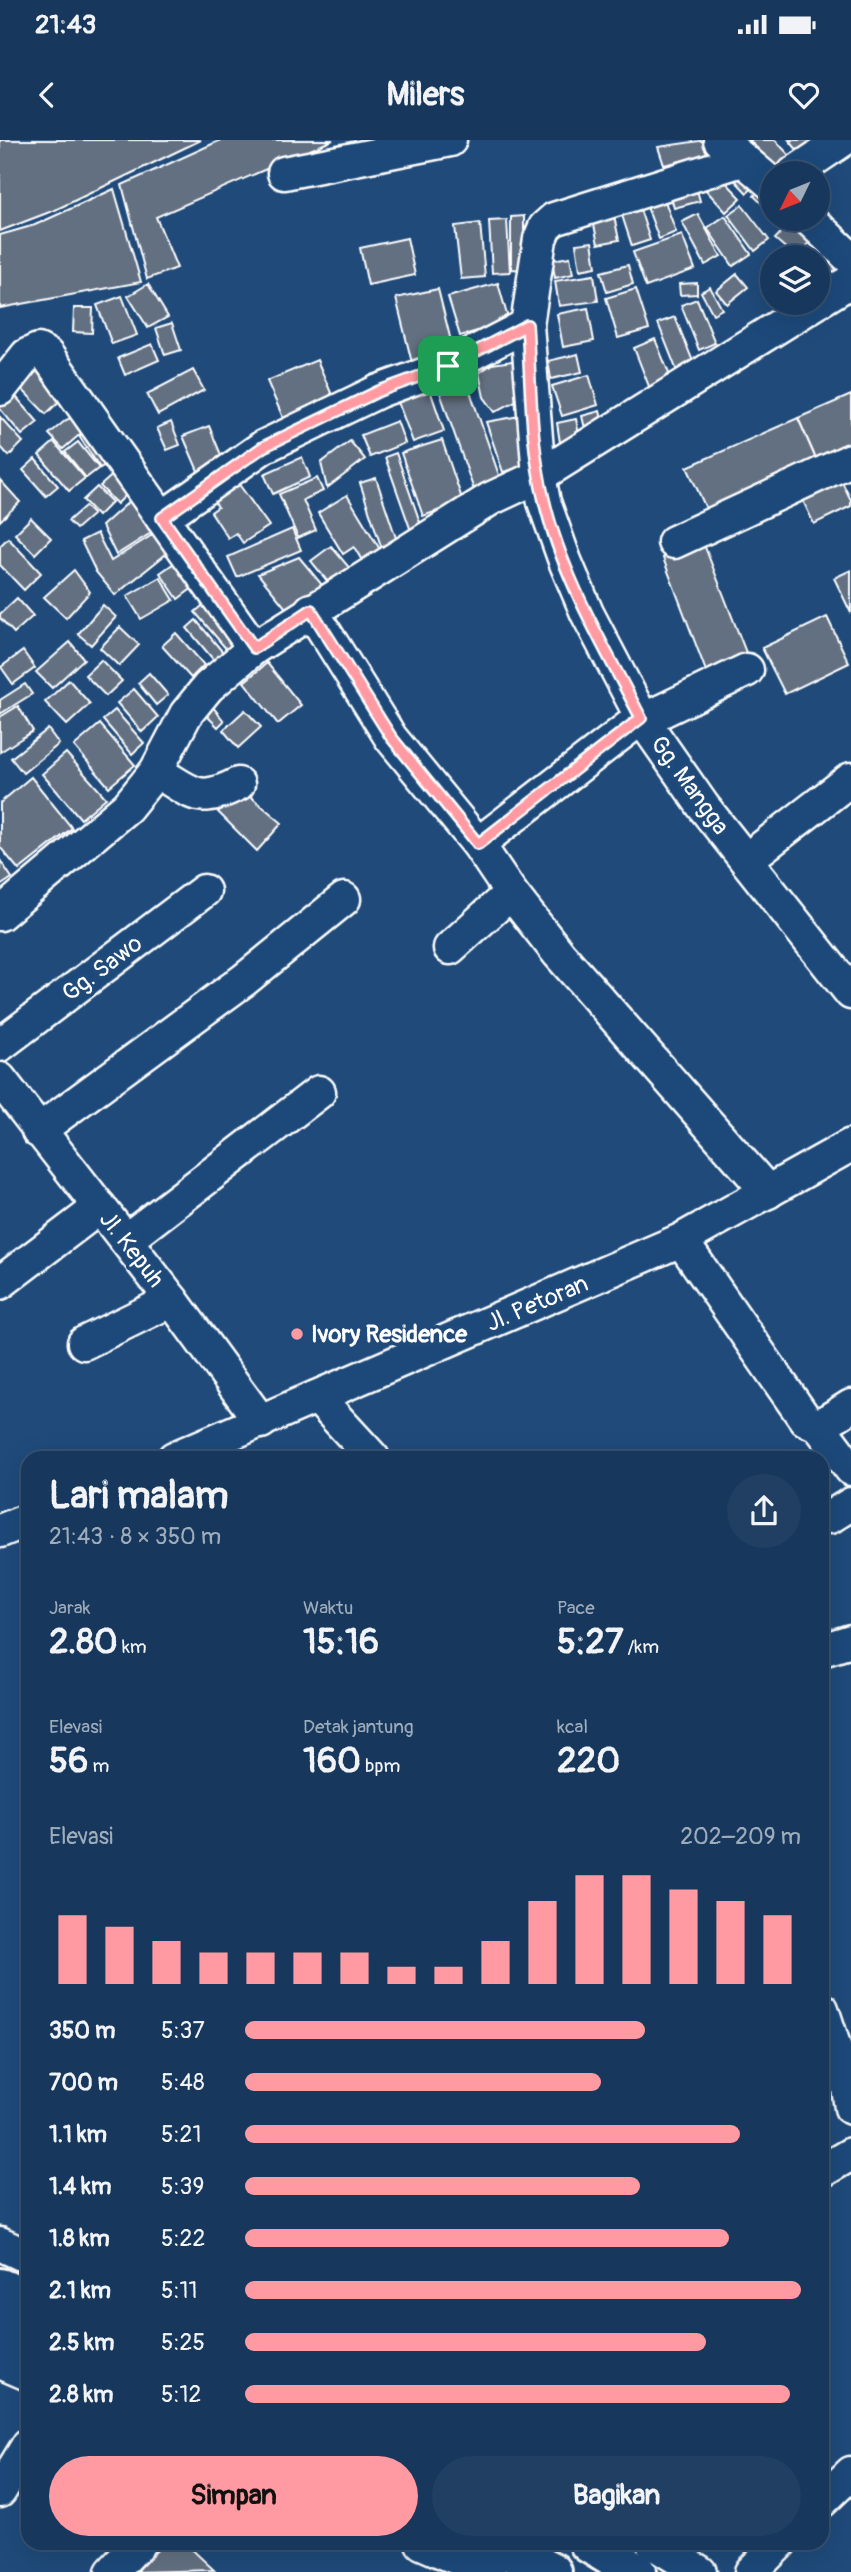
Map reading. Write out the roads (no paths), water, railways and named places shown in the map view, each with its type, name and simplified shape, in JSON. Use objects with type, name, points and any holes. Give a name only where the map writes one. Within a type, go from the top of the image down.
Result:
[{"type":"main road","points":[[0,2288],[21,2297]]},
{"type":"main road","points":[[0,2326],[21,2335]]},
{"type":"main road","points":[[508,2550],[552,2572]]},
{"type":"main road","points":[[600,2550],[636,2572]]},
{"type":"street","points":[[284,173],[450,140]]},
{"type":"street","points":[[812,161],[843,140]]},
{"type":"street","points":[[731,150],[760,174]]},
{"type":"street","name":"Gg. Mangga","points":[[731,150],[549,221],[540,239],[527,325],[539,476],[544,502],[587,613],[642,719],[703,806],[851,992]]},
{"type":"street","points":[[822,231],[851,259]]},
{"type":"street","points":[[830,294],[851,281]]},
{"type":"street","points":[[0,914],[127,807],[156,771],[186,714],[208,687],[254,648],[489,499],[539,476],[796,315]]},
{"type":"street","points":[[162,518],[263,447],[379,391],[448,366],[527,325]]},
{"type":"street","points":[[0,389],[27,355],[38,350],[47,355],[254,648]]},
{"type":"street","points":[[674,542],[851,460]]},
{"type":"street","points":[[311,610],[391,737],[478,844],[511,893],[559,954],[768,1192]]},
{"type":"street","points":[[478,844],[642,719],[747,670]]},
{"type":"street","points":[[156,771],[193,793],[210,797],[238,784]]},
{"type":"street","points":[[746,860],[851,779]]},
{"type":"street","name":"Gg. Sawo","points":[[0,1045],[204,891]]},
{"type":"street","points":[[450,948],[511,893]]},
{"type":"street","points":[[38,1131],[244,980],[344,900]]},
{"type":"street","name":"Jl. Kepuh","points":[[3,1091],[126,1240],[261,1422]]},
{"type":"street","points":[[126,1240],[319,1092]]},
{"type":"street","name":"Jl. Petoran","points":[[191,1451],[681,1240],[851,1145]]},
{"type":"street","points":[[0,1283],[100,1207]]},
{"type":"street","points":[[681,1240],[805,1419],[819,1426],[851,1469]]},
{"type":"street","points":[[84,1343],[172,1300]]},
{"type":"street","points":[[317,1397],[367,1451]]},
{"type":"street","points":[[819,1426],[851,1406]]},
{"type":"street","points":[[0,1531],[21,1523]]},
{"type":"street","points":[[829,1648],[851,1641]]},
{"type":"street","points":[[829,2030],[848,2088],[851,2108]]},
{"type":"street","points":[[829,2167],[851,2154]]},
{"type":"street","points":[[0,2245],[21,2254]]},
{"type":"street","points":[[0,2362],[21,2371]]},
{"type":"street","points":[[0,2491],[21,2456]]},
{"type":"street","points":[[829,2494],[851,2473]]},
{"type":"street","points":[[113,2572],[133,2550]]},
{"type":"street","points":[[664,2550],[700,2572]]},
{"type":"street","points":[[751,2572],[773,2550]]},
{"type":"street","points":[[434,2552],[489,2572]]},
{"type":"place","name":"Ivory Residence","points":[[297,1334]]}]
